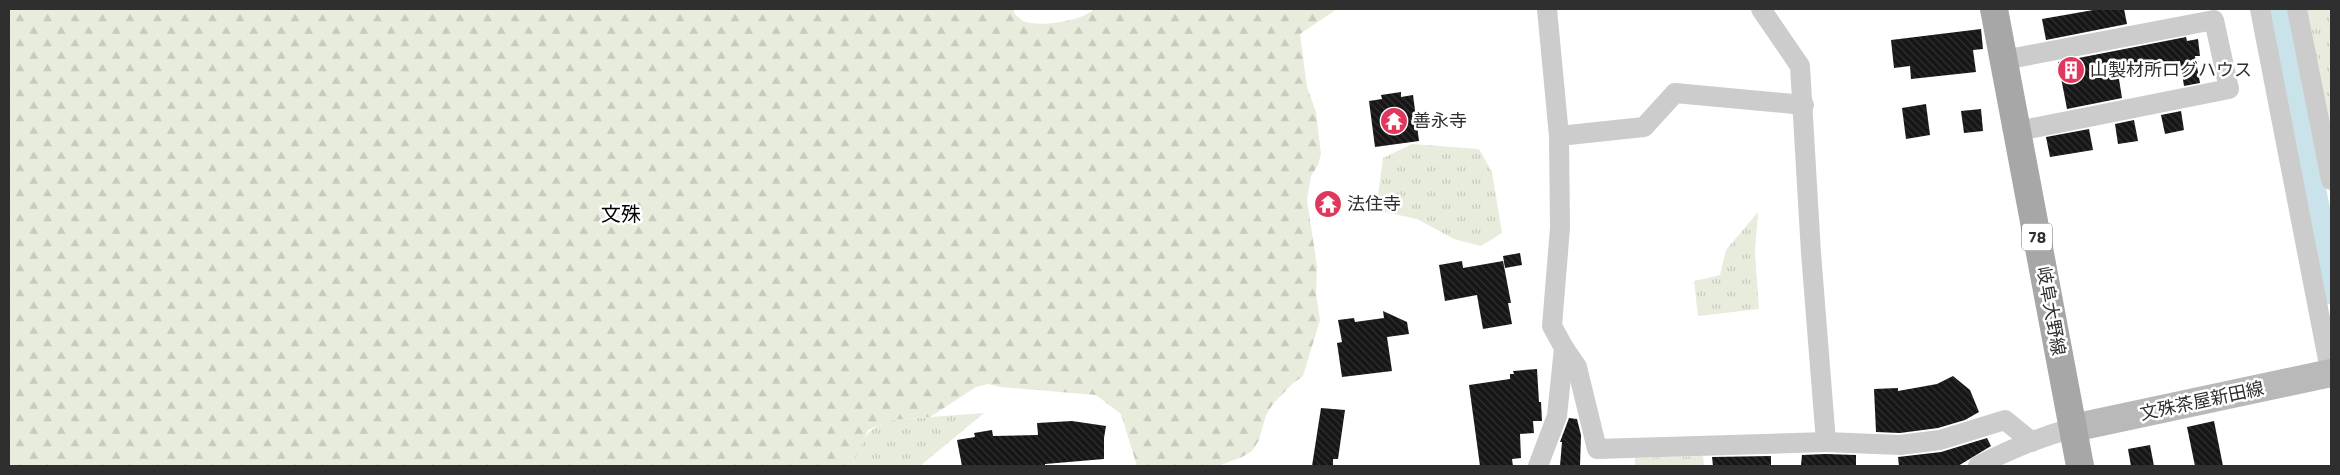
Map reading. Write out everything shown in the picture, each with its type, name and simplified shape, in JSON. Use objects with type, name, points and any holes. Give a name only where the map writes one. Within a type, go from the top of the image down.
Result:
[{"type":"main road","name":"岐阜大野線","points":[[1994,9],[2080,466]]},
{"type":"main road","name":"文殊茶屋新田線","points":[[2073,428],[2331,374]]},
{"type":"street","points":[[1547,9],[1558,136],[1560,228],[1552,326],[1577,368],[1594,458],[1826,442],[1900,445],[1940,440],[2005,420],[2032,442]]},
{"type":"street","points":[[1761,9],[1800,66],[1804,105],[1811,253],[1826,442]]},
{"type":"street","points":[[2260,9],[2331,374]]},
{"type":"street","points":[[2297,9],[2331,180]]},
{"type":"street","points":[[2004,60],[2214,20],[2229,89],[2018,131]]},
{"type":"street","points":[[1558,136],[1644,127],[1675,93],[1804,105]]},
{"type":"street","points":[[1538,466],[1557,416],[1564,348]]},
{"type":"street","points":[[1978,466],[2032,442],[2073,428]]},
{"type":"green space","points":[[9,9],[1014,9],[1014,13],[1023,21],[1039,24],[1071,20],[1094,9],[1337,9],[1300,34],[1307,87],[1316,112],[1321,154],[1318,165],[1311,176],[1307,200],[1317,266],[1316,294],[1320,320],[1303,376],[1292,384],[1273,404],[1266,415],[1259,440],[1252,451],[1218,466],[1137,466],[1121,414],[1096,395],[1001,387],[988,384],[976,387],[930,417],[892,420],[868,430],[852,466],[9,466]]},
{"type":"green space","points":[[2307,9],[2331,9],[2331,142]]},
{"type":"green space","points":[[1412,144],[1479,149],[1492,172],[1502,233],[1481,246],[1454,239],[1417,219],[1376,210],[1383,158]]},
{"type":"green space","points":[[1758,212],[1755,251],[1759,309],[1698,316],[1694,281],[1720,275],[1726,250]]},
{"type":"green space","points":[[984,413],[920,466],[852,466],[865,437],[869,432],[882,424],[892,420]]},
{"type":"green space","points":[[1703,456],[1704,466],[1635,466],[1635,458]]},
{"type":"building","points":[[2099,9],[2124,9],[2127,24],[2046,40],[2042,19]]},
{"type":"building","points":[[1981,29],[1983,49],[1973,50],[1976,72],[1911,79],[1910,66],[1894,68],[1891,40]]},
{"type":"building","points":[[2186,37],[2187,41],[2198,39],[2200,56],[2195,56],[2200,83],[2184,86],[2180,61],[2122,71],[2118,73],[2122,98],[2067,109],[2058,62]]},
{"type":"building","name":"善永寺","points":[[1401,92],[1401,97],[1413,95],[1419,141],[1375,147],[1369,101],[1382,99],[1381,95]]},
{"type":"building","points":[[1926,104],[1930,135],[1906,139],[1902,108]]},
{"type":"building","points":[[1981,109],[1983,131],[1964,133],[1961,111]]},
{"type":"building","points":[[2181,111],[2184,130],[2165,134],[2161,115]]},
{"type":"building","points":[[2134,120],[2138,141],[2118,144],[2115,124]]},
{"type":"building","points":[[2089,129],[2093,150],[2050,157],[2046,137]]},
{"type":"building","points":[[1520,253],[1522,265],[1505,268],[1503,256]]},
{"type":"building","points":[[1462,261],[1463,268],[1503,261],[1511,303],[1508,303],[1512,324],[1483,329],[1477,295],[1445,301],[1439,265]]},
{"type":"building","points":[[1383,311],[1407,322],[1409,334],[1387,337],[1392,371],[1342,377],[1337,343],[1342,342],[1338,320],[1354,318],[1355,322],[1384,318]]},
{"type":"building","points":[[1537,369],[1542,421],[1533,421],[1534,433],[1520,434],[1521,458],[1512,459],[1513,466],[1480,466],[1469,385],[1510,379],[1510,374],[1514,374],[1513,371]]},
{"type":"building","points":[[1953,376],[1970,390],[1979,412],[1965,420],[1938,428],[1900,433],[1876,432],[1874,389],[1898,388],[1898,391],[1937,384]]},
{"type":"building","points":[[1321,408],[1345,410],[1338,459],[1333,459],[1333,466],[1312,466]]},
{"type":"building","points":[[1569,418],[1577,419],[1581,435],[1580,466],[1560,466],[1562,442],[1560,442]]},
{"type":"building","points":[[1072,421],[1106,426],[1104,459],[1045,464],[1045,466],[962,466],[957,440],[975,437],[974,433],[992,430],[993,436],[1038,435],[1037,423]]},
{"type":"building","points":[[2214,421],[2223,466],[2195,466],[2187,427]]},
{"type":"building","points":[[1987,438],[1991,446],[1958,466],[1899,466],[1898,457],[1941,452]]},
{"type":"building","points":[[2150,445],[2154,466],[2131,466],[2128,449]]},
{"type":"building","points":[[1802,455],[1856,455],[1856,466],[1801,465]]},
{"type":"building","points":[[1771,456],[1771,466],[1713,466],[1712,457]]},
{"type":"waterway","points":[[2277,9],[2331,290]]},
{"type":"place","name":"山製材所ログハウス","points":[[2071,70]]},
{"type":"place","name":"善永寺","points":[[1394,121]]},
{"type":"place","name":"法住寺","points":[[1328,204]]},
{"type":"district","name":"文殊","points":[[621,214]]}]
